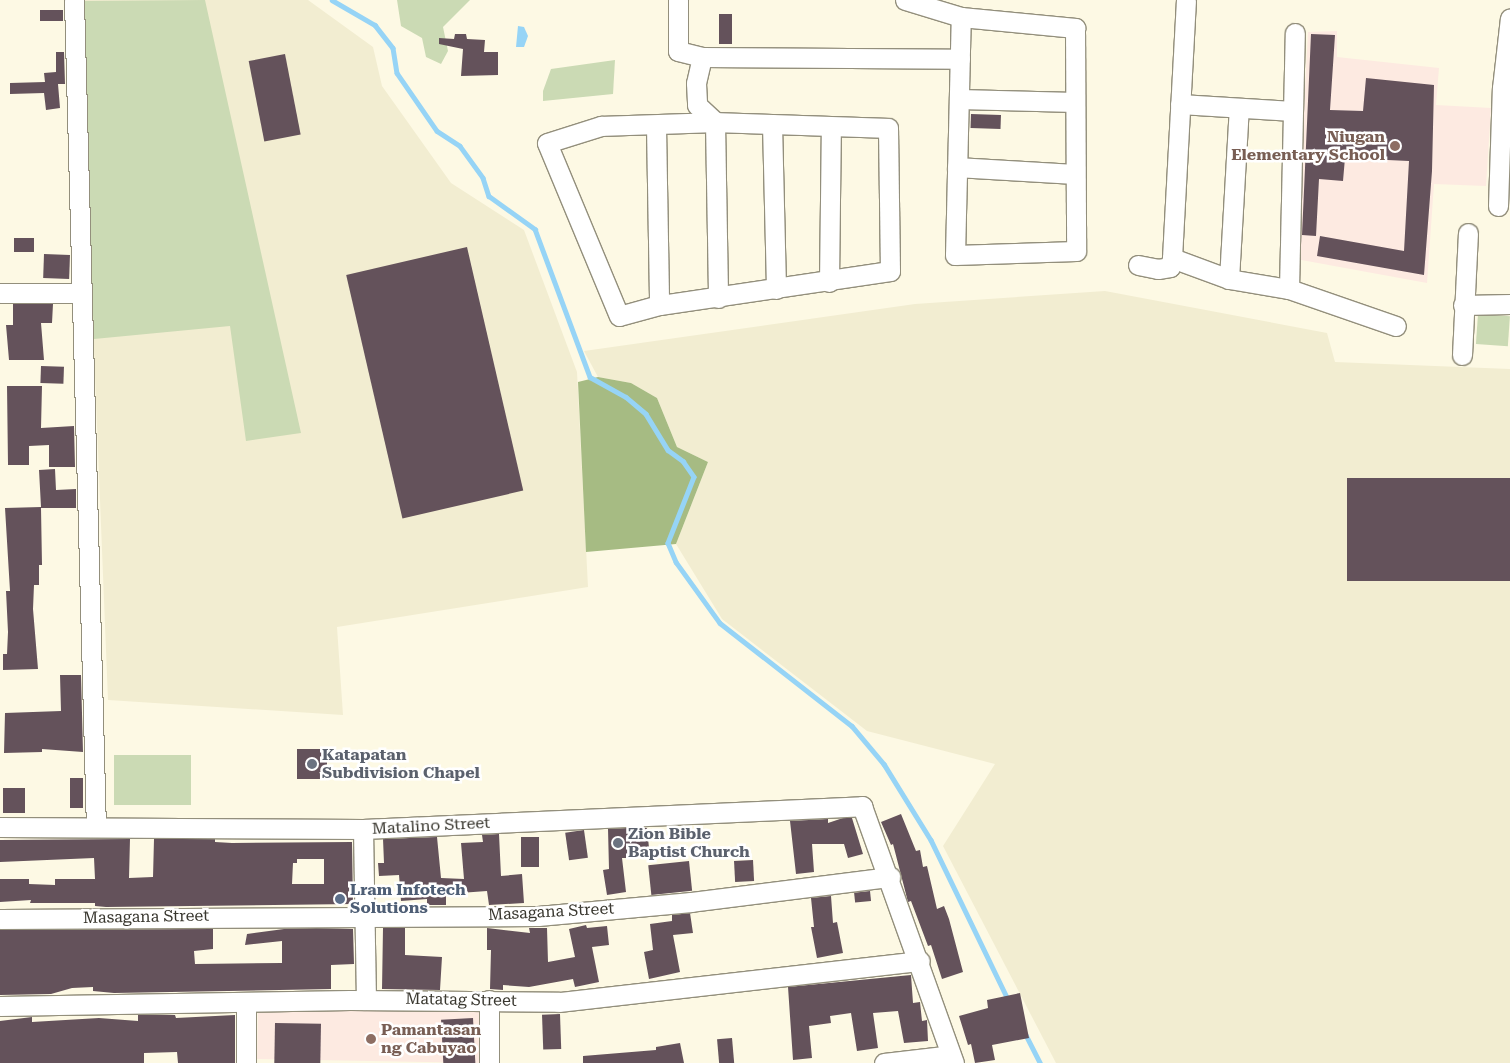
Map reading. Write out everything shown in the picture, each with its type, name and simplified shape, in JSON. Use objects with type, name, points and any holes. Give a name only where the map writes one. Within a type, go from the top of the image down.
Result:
[{"type":"street","points":[[74,0],[96,827]]},
{"type":"street","points":[[678,0],[678,51],[702,57],[960,59]]},
{"type":"street","points":[[905,0],[961,17],[1075,28],[1074,174],[1076,251],[955,255],[961,17]]},
{"type":"street","points":[[1138,265],[1158,270],[1170,267],[1172,258],[1186,0]]},
{"type":"street","points":[[1498,206],[1502,88],[1510,18]]},
{"type":"street","points":[[1289,289],[1295,33]]},
{"type":"street","points":[[702,57],[696,84],[697,104],[715,122],[718,298]]},
{"type":"street","points":[[959,99],[1075,102]]},
{"type":"street","points":[[1180,104],[1293,111]]},
{"type":"street","points":[[1229,278],[1239,108]]},
{"type":"street","points":[[715,122],[772,124],[888,128],[890,271],[829,282],[659,305],[619,316],[547,143],[601,126],[656,126],[715,122]]},
{"type":"street","points":[[772,124],[776,289]]},
{"type":"street","points":[[656,126],[659,305]]},
{"type":"street","points":[[829,282],[831,127]]},
{"type":"street","points":[[957,167],[1074,174]]},
{"type":"street","points":[[1462,355],[1468,233]]},
{"type":"street","points":[[1172,258],[1229,278],[1289,289],[1396,326]]},
{"type":"street","points":[[0,293],[82,292]]},
{"type":"street","points":[[1463,305],[1510,304]]},
{"type":"street","name":"Matalino Street","points":[[0,827],[363,830],[862,806],[890,877]]},
{"type":"street","points":[[363,830],[366,1000]]},
{"type":"street","points":[[884,1063],[953,1059],[890,877]]},
{"type":"street","name":"Masagana Street","points":[[0,919],[364,914],[538,916],[692,902],[890,877]]},
{"type":"street","name":"Matatag Street","points":[[0,1006],[366,1000],[559,1002],[920,961]]},
{"type":"street","points":[[489,1000],[489,1063]]},
{"type":"street","points":[[246,1002],[246,1063]]},
{"type":"shaded area","points":[[80,0],[308,0],[373,47],[382,86],[451,183],[524,230],[577,372],[588,587],[337,627],[343,715],[108,700]]},
{"type":"shaded area","name":"Niugan Elementary School","points":[[1337,31],[1337,57],[1439,68],[1436,105],[1491,108],[1486,186],[1434,184],[1427,283],[1296,259],[1308,32]]},
{"type":"shaded area","points":[[1105,291],[1327,333],[1335,362],[1510,369],[1510,1063],[1056,1063],[943,846],[995,764],[867,731],[722,619],[676,544],[708,462],[677,447],[657,398],[631,383],[598,377],[584,351],[915,304]]},
{"type":"shaded area","name":"Pamantasan ng Cabuyao","points":[[258,1007],[484,1011],[483,1063],[257,1059]]},
{"type":"green space","points":[[205,0],[301,433],[246,441],[230,326],[94,339],[80,1]]},
{"type":"green space","points":[[397,0],[470,0],[443,27],[448,51],[441,64],[426,57],[422,38],[401,26]]},
{"type":"green space","points":[[615,60],[613,94],[543,101],[543,91],[551,69]]},
{"type":"green space","points":[[1478,314],[1510,316],[1508,346],[1476,344]]},
{"type":"green space","points":[[598,377],[631,383],[657,398],[677,447],[708,462],[676,544],[586,552],[578,382]]},
{"type":"green space","points":[[114,755],[191,755],[191,805],[114,805]]},
{"type":"water","points":[[518,26],[524,27],[528,36],[524,47],[516,47]]},
{"type":"building","points":[[40,10],[63,10],[63,21],[40,21]]},
{"type":"building","points":[[719,14],[732,14],[732,44],[719,44]]},
{"type":"building","points":[[455,34],[466,34],[467,39],[485,40],[484,52],[498,52],[498,75],[461,76],[463,49],[439,44],[439,38],[454,39]]},
{"type":"building","points":[[1311,34],[1335,35],[1330,110],[1363,111],[1366,78],[1434,85],[1432,171],[1424,275],[1317,256],[1320,236],[1404,251],[1409,161],[1345,158],[1343,181],[1319,179],[1316,236],[1302,235]]},
{"type":"building","points":[[56,52],[64,52],[65,84],[58,84],[60,108],[46,110],[44,93],[10,94],[10,83],[45,82],[44,73],[56,72]]},
{"type":"building","points":[[285,54],[301,134],[264,142],[249,61]]},
{"type":"building","points":[[971,114],[1001,115],[1000,129],[971,128]]},
{"type":"building","points":[[14,238],[34,238],[34,252],[14,252]]},
{"type":"building","points":[[467,247],[523,491],[402,518],[346,275]]},
{"type":"building","points":[[44,254],[70,255],[69,279],[43,278]]},
{"type":"building","points":[[13,304],[53,304],[52,323],[41,323],[44,360],[9,360],[6,325],[13,325]]},
{"type":"building","points":[[41,366],[64,367],[63,384],[40,383]]},
{"type":"building","points":[[7,386],[42,386],[41,428],[74,426],[75,467],[49,467],[49,445],[29,446],[29,465],[8,465]]},
{"type":"building","points":[[55,469],[56,490],[76,489],[76,508],[41,508],[42,565],[39,565],[39,585],[34,585],[33,609],[38,669],[3,670],[3,654],[7,654],[8,632],[6,591],[10,591],[5,508],[41,507],[39,470]]},
{"type":"building","points":[[1347,478],[1510,478],[1510,581],[1347,581]]},
{"type":"building","points":[[60,675],[81,675],[83,752],[42,749],[42,752],[4,753],[5,713],[61,711]]},
{"type":"building","name":"Katapatan Subdivision Chapel","points":[[297,749],[327,749],[327,779],[297,779]]},
{"type":"building","points":[[70,778],[83,778],[83,808],[70,808]]},
{"type":"building","points":[[3,788],[25,788],[25,813],[3,813]]},
{"type":"building","points":[[901,814],[916,851],[920,850],[923,867],[927,866],[937,909],[944,906],[963,972],[942,979],[931,945],[928,946],[911,901],[908,902],[893,844],[891,845],[881,822]]},
{"type":"building","points":[[843,818],[852,818],[863,854],[848,858],[844,844],[812,844],[814,872],[796,874],[790,821],[828,819],[828,823]]},
{"type":"building","points":[[647,828],[650,858],[622,858],[626,892],[607,895],[603,870],[609,869],[608,829]]},
{"type":"building","points":[[584,830],[588,858],[569,860],[565,833]]},
{"type":"building","points":[[499,834],[501,876],[522,874],[524,903],[489,905],[487,891],[446,894],[446,905],[427,905],[427,899],[401,901],[399,875],[379,876],[378,863],[384,863],[383,839],[437,837],[441,878],[464,879],[461,843],[483,842],[482,835]]},
{"type":"building","points":[[521,837],[539,837],[539,867],[521,867]]},
{"type":"building","points":[[130,839],[129,878],[153,877],[154,839],[215,839],[215,842],[232,843],[352,842],[353,904],[106,907],[95,906],[95,903],[30,903],[31,900],[0,902],[0,879],[29,879],[29,884],[55,885],[55,879],[95,879],[94,858],[0,862],[0,840]],"holes":[[[297,859],[324,859],[324,884],[292,884],[293,863],[297,863]]]},
{"type":"building","points":[[753,860],[754,881],[735,882],[734,861]]},
{"type":"building","points":[[689,861],[692,891],[651,895],[648,865]]},
{"type":"building","points":[[870,891],[871,901],[855,903],[854,893]]},
{"type":"building","points":[[831,896],[833,923],[837,922],[843,953],[817,958],[811,927],[814,927],[811,898]]},
{"type":"building","points":[[690,913],[693,933],[673,935],[680,972],[649,979],[644,952],[653,950],[650,924],[672,921],[672,915]]},
{"type":"building","points":[[586,925],[587,928],[607,926],[609,945],[592,947],[599,982],[575,987],[573,979],[529,987],[503,985],[503,990],[490,989],[491,950],[487,950],[487,928],[530,933],[529,928],[547,928],[548,962],[575,957],[569,929]]},
{"type":"building","points":[[316,928],[353,929],[354,964],[331,965],[331,989],[114,993],[93,991],[93,987],[72,988],[51,994],[0,995],[0,930],[213,929],[213,949],[194,951],[195,964],[282,963],[282,941],[245,945],[247,934],[284,929]]},
{"type":"building","points":[[383,928],[405,928],[405,955],[442,957],[440,990],[382,989]]},
{"type":"building","points":[[911,975],[913,1003],[920,1002],[922,1021],[927,1020],[928,1041],[904,1043],[898,1011],[873,1013],[878,1048],[857,1051],[851,1013],[830,1016],[831,1023],[809,1026],[812,1058],[793,1060],[788,987]]},
{"type":"building","points":[[1020,993],[1029,1038],[992,1045],[995,1060],[975,1063],[971,1044],[968,1045],[959,1016],[988,1008],[987,1000]]},
{"type":"building","points":[[560,1014],[561,1049],[543,1050],[542,1015]]},
{"type":"building","points":[[138,1015],[175,1015],[176,1018],[235,1015],[235,1063],[178,1063],[177,1052],[144,1053],[144,1063],[0,1063],[0,1021],[32,1017],[32,1022],[99,1018],[138,1021]]},
{"type":"building","points":[[473,1018],[475,1063],[443,1063],[441,1020]]},
{"type":"building","points":[[275,1023],[321,1024],[320,1063],[274,1063]]},
{"type":"building","points":[[732,1038],[734,1063],[719,1063],[717,1039]]},
{"type":"building","points":[[680,1043],[684,1063],[583,1063],[583,1056],[656,1050],[656,1047]]},
{"type":"waterway","points":[[332,0],[375,25],[393,48],[397,73],[437,131],[460,146],[483,178],[489,196],[535,229],[590,377],[626,397],[646,414],[668,450],[683,461],[694,477],[668,543],[676,562],[720,623],[852,726],[884,764],[931,840],[1009,1001]]},
{"type":"waterway","points":[[1026,1035],[1040,1063]]},
{"type":"place","name":"Niugan Elementary School","points":[[1395,146]]},
{"type":"place","name":"Katapatan Subdivision Chapel","points":[[312,764]]},
{"type":"place","name":"Zion Bible Baptist Church","points":[[618,843]]},
{"type":"place","name":"Lram Infotech Solutions","points":[[340,899]]},
{"type":"place","name":"Pamantasan ng Cabuyao","points":[[371,1039]]}]
